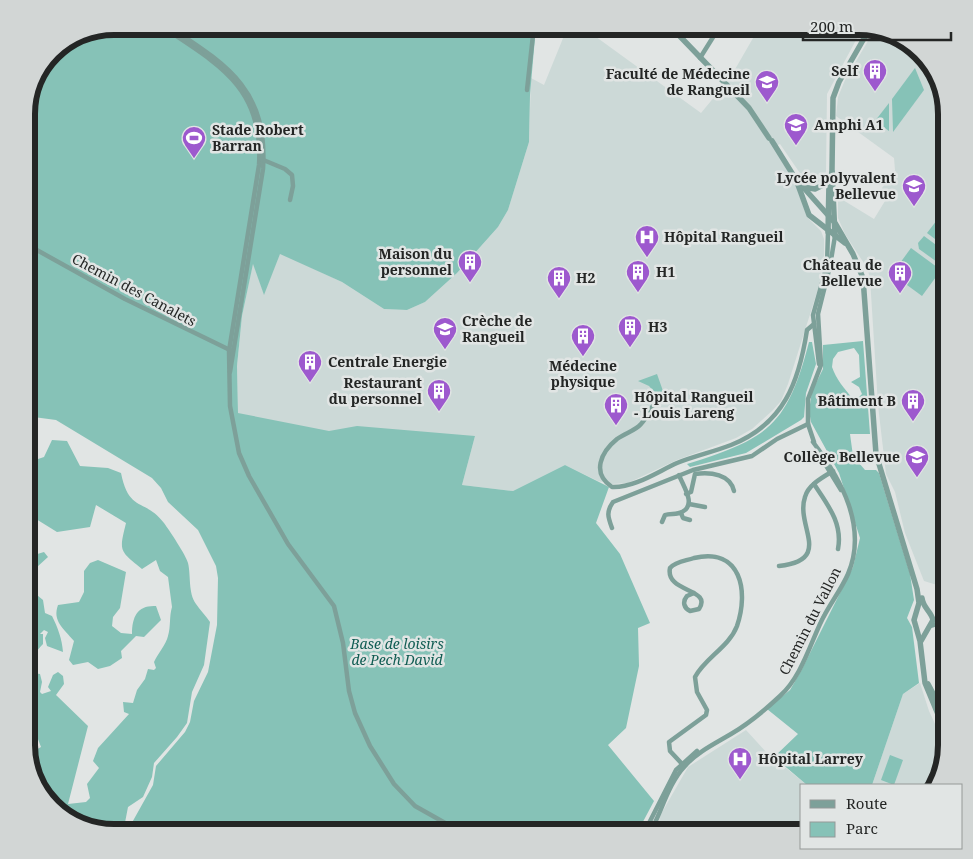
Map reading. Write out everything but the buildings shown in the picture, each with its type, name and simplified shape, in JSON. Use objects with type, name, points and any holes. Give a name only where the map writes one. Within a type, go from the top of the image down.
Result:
[{"type":"street","points":[[174,35],[216,63],[234,80],[251,109],[261,159]]},
{"type":"street","points":[[182,35],[218,59],[237,77],[252,99],[262,136],[261,159],[231,351],[229,381],[235,437],[245,468],[288,544],[334,606],[343,643],[349,691],[355,713],[370,746],[394,784],[415,806],[447,824]]},
{"type":"street","points":[[527,90],[533,35]]},
{"type":"street","points":[[678,35],[748,108],[795,178],[835,223],[860,269],[865,285],[876,454],[918,596],[914,618],[929,695],[938,716]]},
{"type":"street","points":[[700,58],[714,35]]},
{"type":"street","points":[[835,236],[832,170],[833,98],[839,82],[865,36]]},
{"type":"street","points":[[261,159],[285,169],[292,175],[293,186],[290,200]]},
{"type":"street","points":[[828,232],[828,182],[832,170]]},
{"type":"street","points":[[795,178],[809,215],[828,232],[847,244]]},
{"type":"street","points":[[803,187],[815,189],[828,182]]},
{"type":"street","name":"Chemin du Vallon","points":[[648,824],[672,777],[683,765],[712,744],[733,733],[775,700],[794,678],[853,560],[856,536],[846,500],[832,471],[814,442],[808,424],[809,393],[819,371],[821,358],[815,309],[827,265],[828,232]]},
{"type":"street","name":"Chemin du Vallon","points":[[816,328],[818,309],[830,266],[835,236]]},
{"type":"street","name":"Chemin des Canalets","points":[[35,249],[125,299],[231,351]]},
{"type":"street","points":[[654,404],[642,424],[616,440],[601,458],[599,471],[606,483],[612,487],[622,487],[630,484],[755,433],[779,412],[790,396],[808,330],[816,328]]},
{"type":"street","points":[[806,339],[816,328]]},
{"type":"street","points":[[612,528],[608,517],[608,509],[613,502],[679,475],[752,456],[776,438],[808,424]]},
{"type":"street","points":[[779,566],[801,561],[808,552],[810,539],[803,501],[808,490],[832,471]]},
{"type":"street","points":[[686,494],[691,492],[695,474],[702,473],[726,477],[732,483],[734,491]]},
{"type":"street","points":[[662,522],[665,515],[681,513],[689,504],[690,499],[686,494],[679,475]]},
{"type":"street","points":[[814,484],[833,513],[837,523],[838,549]]},
{"type":"street","points":[[689,504],[705,507]]},
{"type":"street","points":[[681,513],[683,518],[690,520]]},
{"type":"street","points":[[681,587],[685,598],[684,604],[688,609],[696,610],[701,606],[700,596],[681,587],[670,576],[670,568],[673,564],[705,556],[714,556],[732,565],[740,579],[743,597],[734,632],[695,677],[697,692],[707,710],[706,715],[669,742],[670,751],[683,765]]},
{"type":"street","points":[[910,566],[919,585],[922,603],[938,621]]},
{"type":"street","points":[[685,598],[689,594],[694,593]]},
{"type":"street","points":[[916,613],[927,610]]},
{"type":"street","points":[[920,641],[933,617]]},
{"type":"street","points":[[916,626],[928,627],[938,624]]},
{"type":"street","points":[[924,673],[938,702]]},
{"type":"street","name":"Chemin du Vallon","points":[[654,824],[683,765]]},
{"type":"shaded area","name":"Hôpital Rangueil","points":[[564,35],[593,35],[701,113],[730,78],[755,35],[859,35],[827,94],[826,171],[824,179],[815,184],[806,182],[780,144],[773,147],[795,183],[807,217],[821,231],[824,239],[824,262],[818,289],[788,384],[781,401],[772,411],[752,429],[736,438],[677,460],[628,483],[612,484],[598,481],[565,465],[513,491],[462,485],[475,436],[355,478],[238,413],[237,366],[242,316],[253,263],[264,294],[280,253],[342,282],[384,309],[407,310],[425,302],[457,273],[498,227],[508,210],[529,142],[531,78],[544,85]]},
{"type":"shaded area","name":"Lycée polyvalent Bellevue","points":[[871,37],[889,41],[903,48],[922,66],[930,79],[938,109],[938,585],[924,581],[905,533],[895,492],[886,474],[878,405],[870,278],[867,268],[845,234],[838,218],[838,197],[874,219],[885,201],[882,188],[895,170],[894,158],[836,116],[838,97],[845,80]]},
{"type":"shaded area","name":"Hôpital Larrey","points":[[920,683],[929,711],[938,730],[936,760],[932,775],[928,784],[872,784],[903,694]]},
{"type":"shaded area","name":"Hôpital Larrey","points":[[746,730],[766,752],[806,784],[800,784],[800,824],[658,824],[661,814],[688,767]]},
{"type":"green space","name":"Base de loisirs de Pech David","points":[[114,35],[535,35],[530,95],[529,142],[508,210],[498,227],[457,273],[425,302],[407,310],[384,309],[342,282],[280,254],[264,295],[253,264],[242,316],[237,366],[238,413],[329,431],[357,426],[475,436],[462,485],[513,491],[565,465],[609,487],[596,523],[620,554],[650,623],[638,628],[639,666],[626,728],[608,745],[654,801],[642,824],[131,824],[153,785],[156,766],[185,732],[190,722],[194,701],[208,672],[217,625],[218,578],[216,566],[198,530],[168,502],[161,488],[152,478],[56,420],[35,417],[35,109],[43,79],[51,66],[62,55],[84,41]]},
{"type":"green space","points":[[915,68],[924,90],[893,132],[892,99]]},
{"type":"green space","points":[[889,103],[889,131],[875,121]]},
{"type":"green space","points":[[938,219],[938,241],[927,233]]},
{"type":"green space","points":[[924,236],[938,246],[938,263],[919,249],[918,243]]},
{"type":"green space","points":[[911,248],[938,268],[938,274],[922,296],[892,274]]},
{"type":"green space","points":[[863,341],[870,434],[850,434],[853,456],[865,470],[876,470],[879,473],[910,574],[914,600],[907,618],[912,627],[919,683],[903,694],[872,784],[806,784],[774,757],[798,734],[767,709],[790,690],[801,671],[853,567],[860,538],[839,473],[811,422],[809,411],[812,391],[823,369],[823,345]],"holes":[[[854,348],[859,355],[860,377],[851,382],[859,387],[862,394],[858,398],[853,399],[836,376],[832,367],[833,359],[838,352]]]},
{"type":"green space","points":[[809,342],[812,342],[816,364],[806,393],[804,417],[746,453],[690,467],[687,464],[737,446],[770,425],[782,411],[792,393],[801,371]]},
{"type":"green space","points":[[657,374],[663,391],[657,395],[649,386],[638,381]]},
{"type":"green space","points":[[52,440],[67,441],[80,466],[108,468],[121,473],[128,494],[138,504],[157,515],[187,559],[193,600],[210,622],[204,665],[192,692],[187,723],[154,763],[152,777],[143,797],[128,807],[125,824],[99,822],[84,818],[70,811],[48,789],[41,775],[35,750],[41,747],[35,731],[35,673],[40,674],[42,682],[40,692],[42,694],[51,691],[48,687],[53,675],[58,672],[63,676],[64,684],[56,695],[88,726],[68,804],[86,802],[90,798],[87,784],[99,768],[93,761],[98,748],[129,714],[124,712],[123,702],[133,703],[137,690],[145,679],[148,669],[154,670],[156,668],[154,662],[166,643],[172,607],[168,577],[160,571],[156,560],[142,569],[125,554],[122,540],[126,523],[96,505],[90,527],[57,532],[35,520],[35,460],[44,457]]},
{"type":"green space","points":[[44,552],[48,557],[35,569],[35,555]]},
{"type":"green space","points":[[98,560],[126,572],[120,608],[113,617],[112,626],[121,633],[132,634],[133,622],[137,613],[150,606],[156,606],[161,620],[144,637],[136,636],[121,651],[122,658],[110,666],[98,669],[88,662],[73,665],[69,660],[74,641],[60,624],[57,611],[58,605],[79,602],[84,592],[84,571],[90,563]]},
{"type":"green space","points":[[35,593],[43,600],[45,613],[52,616],[63,652],[47,646],[45,638],[48,632],[44,630],[40,634],[43,634],[43,644],[35,654]]},
{"type":"green space","points":[[890,755],[903,760],[894,784],[881,780]]},
{"type":"place","name":"Self","points":[[875,92]]},
{"type":"place","name":"Faculté de Médecine de Rangueil","points":[[767,103]]},
{"type":"place","name":"Amphi A1","points":[[796,146]]},
{"type":"place","name":"Stade Robert Barran","points":[[194,159]]},
{"type":"place","name":"Lycée polyvalent Bellevue","points":[[914,207]]},
{"type":"place","name":"Hôpital Rangueil","points":[[647,258]]},
{"type":"place","name":"Maison du personnel","points":[[470,283]]},
{"type":"place","name":"H1","points":[[638,293]]},
{"type":"place","name":"Château de Bellevue","points":[[900,294]]},
{"type":"place","name":"H2","points":[[559,299]]},
{"type":"place","name":"H3","points":[[630,348]]},
{"type":"place","name":"Crèche de Rangueil","points":[[445,350]]},
{"type":"place","name":"Médecine physique","points":[[583,357]]},
{"type":"place","name":"Centrale Energie","points":[[310,383]]},
{"type":"place","name":"Restaurant du personnel","points":[[439,412]]},
{"type":"place","name":"Bâtiment B","points":[[913,422]]},
{"type":"place","name":"Hôpital Rangueil - Louis Lareng","points":[[616,426]]},
{"type":"place","name":"Collège Bellevue","points":[[917,478]]},
{"type":"place","name":"Hôpital Larrey","points":[[740,780]]}]
